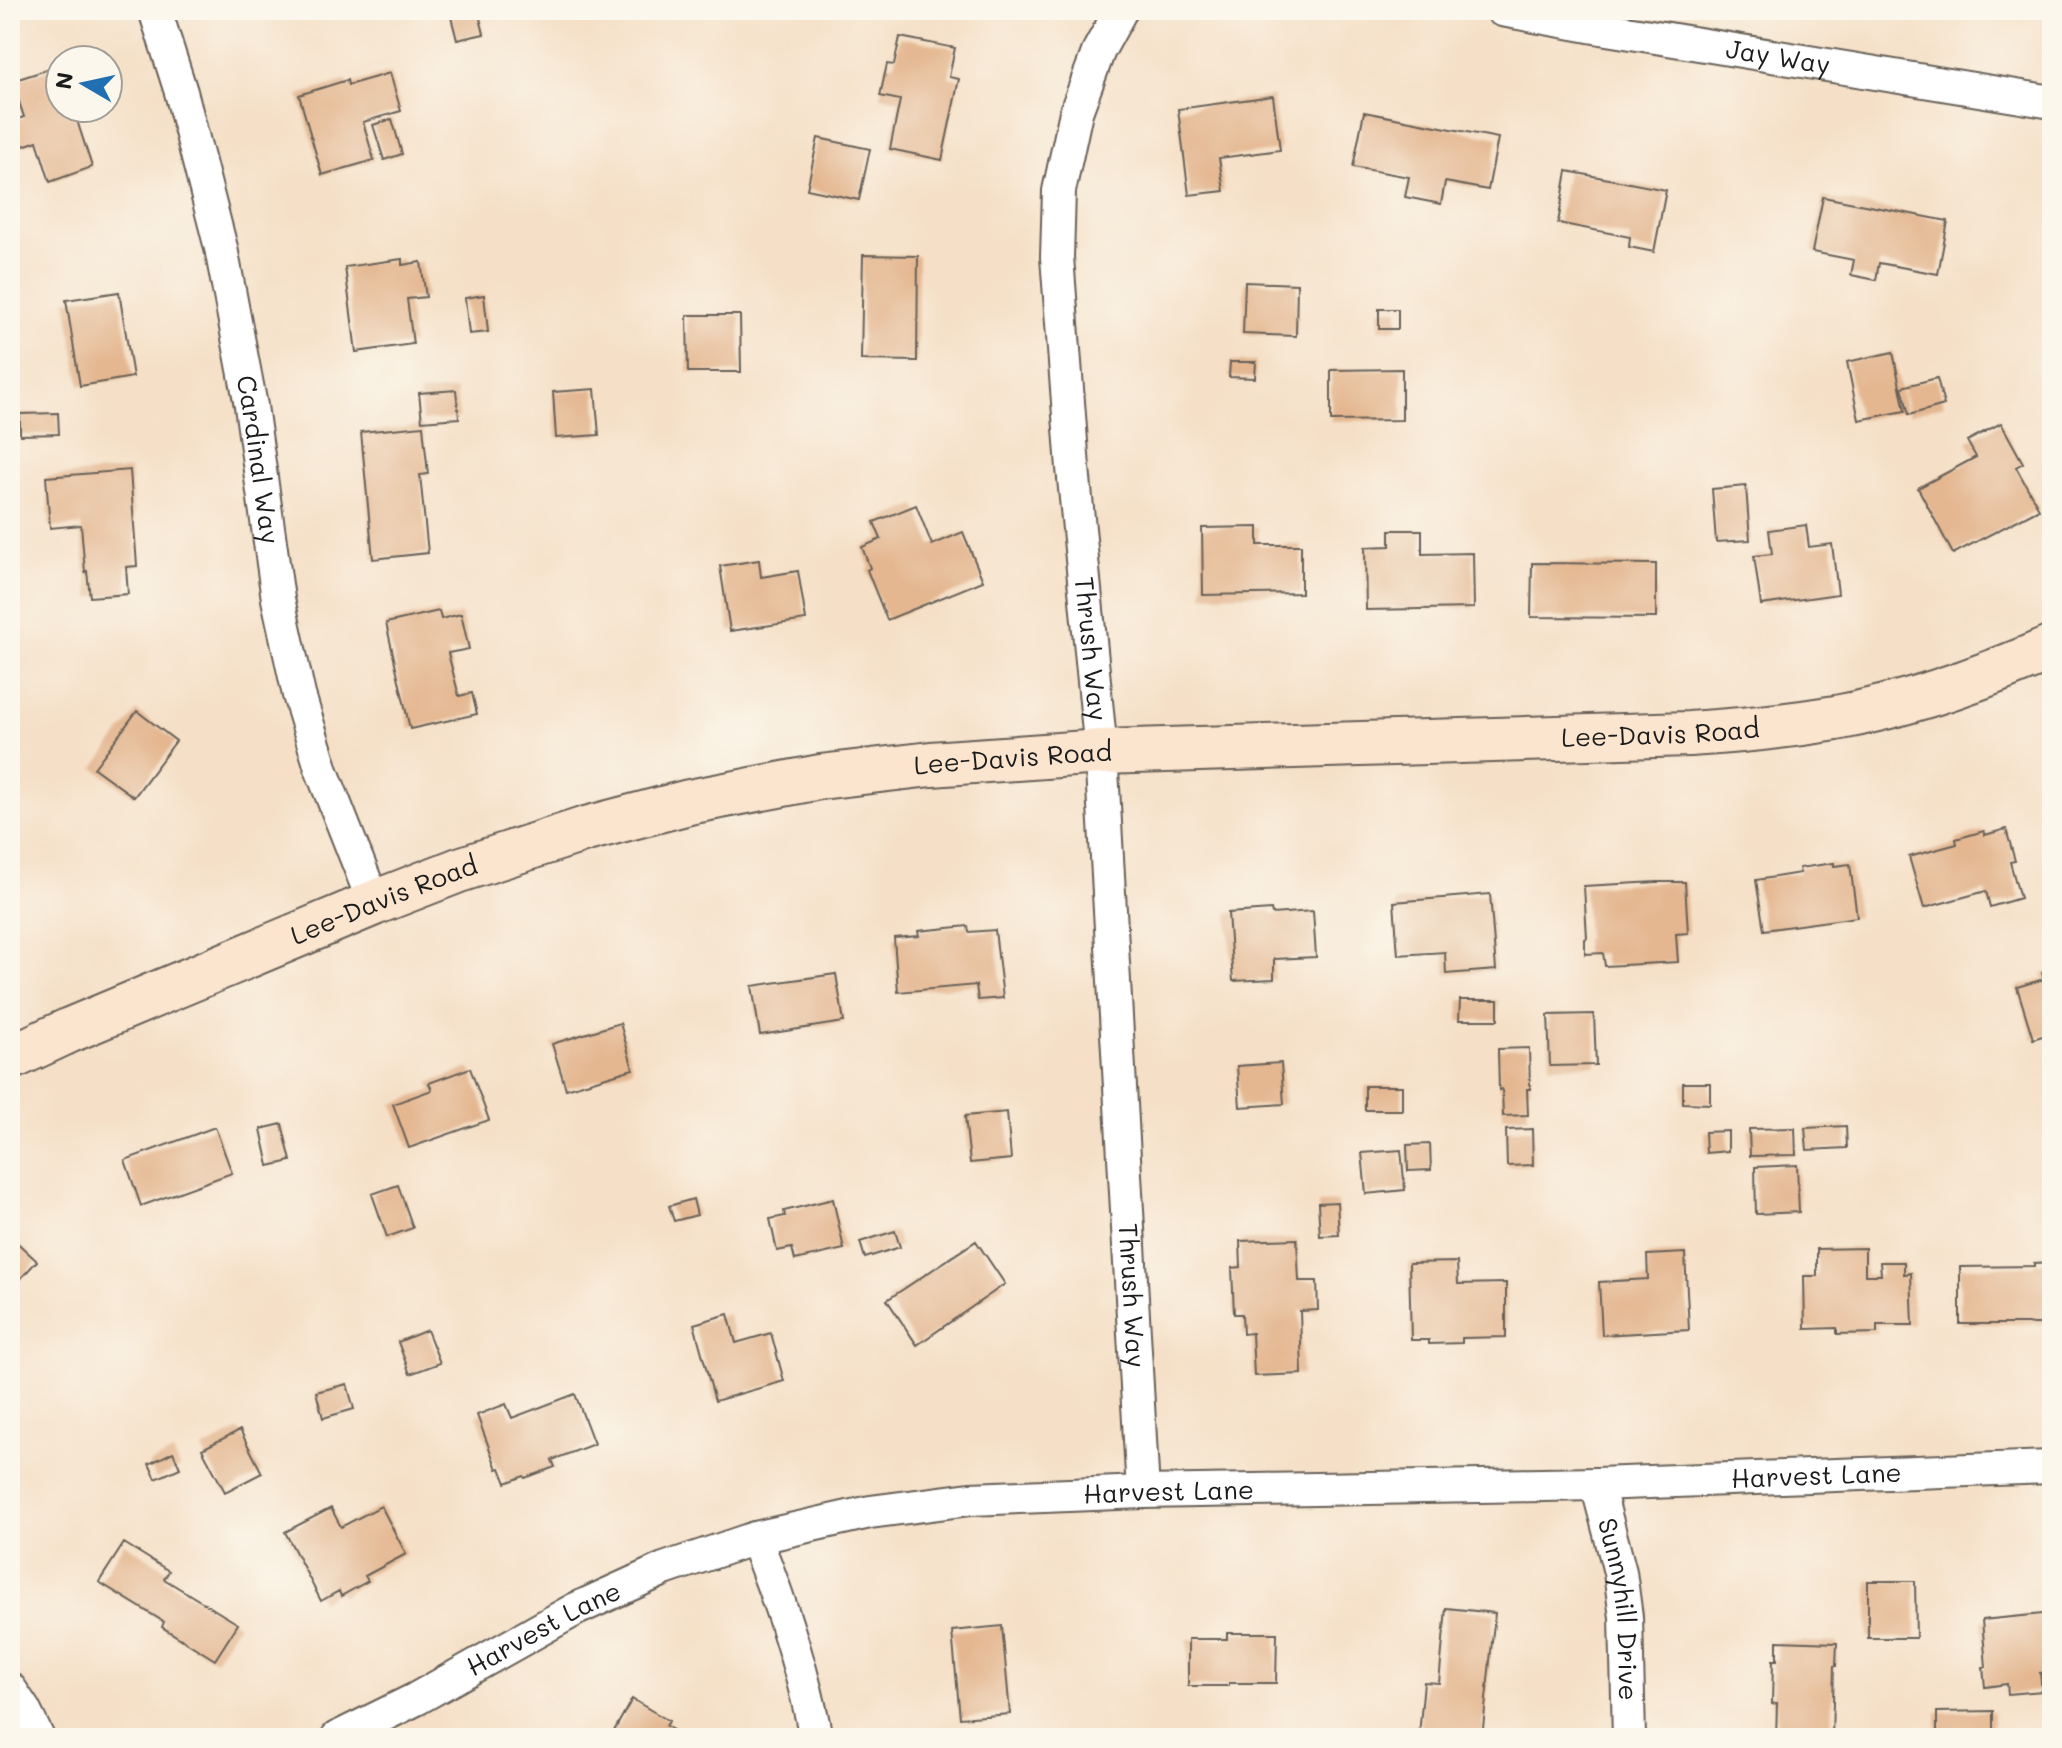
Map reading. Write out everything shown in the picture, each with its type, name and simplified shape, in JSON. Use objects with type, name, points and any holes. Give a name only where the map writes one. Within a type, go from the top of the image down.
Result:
[{"type":"main road","name":"Lee-Davis Road","points":[[10,1058],[70,1030],[459,870],[586,829],[689,802],[836,775],[931,764],[1101,752],[1745,731],[1838,718],[1928,695],[1999,671],[2052,648]]},
{"type":"street","name":"Cardinal Way","points":[[155,10],[181,92],[221,248],[251,406],[278,599],[299,695],[322,771],[374,903]]},
{"type":"street","name":"Thrush Way","points":[[1121,10],[1099,50],[1076,112],[1059,191],[1057,257],[1073,468],[1101,752],[1143,1492]]},
{"type":"street","name":"Jay Way","points":[[1502,10],[2052,102]]},
{"type":"street","name":"Harvest Lane","points":[[337,1738],[416,1699],[576,1609],[664,1569],[755,1538],[870,1512],[970,1499],[1143,1492],[1597,1484],[2052,1467]]},
{"type":"street","name":"Sunnyhill Drive","points":[[1597,1484],[1620,1572],[1626,1617],[1629,1738]]},
{"type":"street","points":[[755,1538],[782,1606],[808,1695],[816,1738]]},
{"type":"street","points":[[10,1689],[38,1738]]},
{"type":"building","points":[[478,10],[484,34],[457,40],[450,13]]},
{"type":"building","points":[[900,37],[955,48],[949,77],[959,79],[942,160],[890,149],[900,100],[880,96],[887,64],[894,65]]},
{"type":"building","points":[[44,71],[44,124],[78,124],[92,167],[50,182],[37,141],[12,150],[10,122],[24,117],[12,81]]},
{"type":"building","points":[[390,73],[401,111],[363,122],[374,160],[322,175],[299,95],[347,80],[348,85]]},
{"type":"building","points":[[1273,96],[1280,150],[1219,158],[1224,191],[1189,195],[1178,109]]},
{"type":"building","points":[[1364,112],[1498,138],[1488,190],[1445,182],[1441,204],[1405,197],[1409,177],[1353,167]]},
{"type":"building","points":[[392,119],[402,154],[384,160],[373,125]]},
{"type":"building","points":[[818,138],[870,149],[859,200],[807,189]]},
{"type":"building","points":[[1567,171],[1666,190],[1654,252],[1629,247],[1630,237],[1558,223]]},
{"type":"building","points":[[1823,197],[1948,221],[1938,274],[1879,263],[1876,280],[1851,275],[1854,260],[1812,252]]},
{"type":"building","points":[[863,255],[918,256],[917,361],[861,360]]},
{"type":"building","points":[[402,259],[402,265],[421,262],[426,297],[407,299],[413,344],[356,352],[345,267]]},
{"type":"building","points":[[1245,282],[1297,284],[1296,336],[1243,334]]},
{"type":"building","points":[[119,292],[133,377],[80,386],[66,300]]},
{"type":"building","points":[[484,295],[488,332],[469,334],[465,298]]},
{"type":"building","points":[[1379,309],[1398,309],[1398,329],[1379,329]]},
{"type":"building","points":[[687,315],[740,315],[741,372],[688,372]]},
{"type":"building","points":[[1893,352],[1905,411],[1859,420],[1847,362]]},
{"type":"building","points":[[1230,362],[1256,362],[1255,378],[1229,377]]},
{"type":"building","points":[[1402,369],[1402,420],[1331,421],[1331,370]]},
{"type":"building","points":[[1937,378],[1944,405],[1909,415],[1902,387]]},
{"type":"building","points":[[595,389],[599,435],[556,438],[553,392]]},
{"type":"building","points":[[456,390],[459,418],[422,421],[419,393]]},
{"type":"building","points":[[58,413],[59,434],[20,435],[20,414]]},
{"type":"building","points":[[2001,423],[2023,463],[2016,467],[2039,509],[1953,554],[1918,488],[1976,457],[1967,441]]},
{"type":"building","points":[[423,426],[428,474],[420,475],[428,553],[373,559],[361,432]]},
{"type":"building","points":[[130,470],[137,566],[126,567],[128,594],[90,597],[81,525],[50,528],[46,477]]},
{"type":"building","points":[[1746,486],[1750,540],[1716,542],[1712,489]]},
{"type":"building","points":[[916,505],[932,545],[963,532],[983,581],[887,620],[867,570],[870,568],[862,547],[881,539],[874,522]]},
{"type":"building","points":[[1806,525],[1809,547],[1832,544],[1838,594],[1761,605],[1754,556],[1772,554],[1769,530]]},
{"type":"building","points":[[1258,527],[1258,545],[1301,545],[1301,593],[1203,595],[1202,528]]},
{"type":"building","points":[[1390,530],[1422,530],[1422,554],[1473,553],[1474,608],[1366,610],[1365,547],[1390,546]]},
{"type":"building","points":[[759,560],[761,577],[798,571],[806,620],[730,631],[720,566]]},
{"type":"building","points":[[1532,563],[1656,564],[1656,618],[1531,617]]},
{"type":"building","points":[[439,611],[441,619],[461,614],[469,649],[448,653],[459,696],[472,693],[477,714],[410,729],[386,623]]},
{"type":"building","points":[[137,711],[176,741],[134,797],[94,768]]},
{"type":"building","points":[[2006,829],[2015,861],[2010,862],[2020,898],[1990,907],[1986,891],[1924,908],[1909,857],[1957,844],[1956,839]]},
{"type":"building","points":[[1834,863],[1834,866],[1850,864],[1857,917],[1764,930],[1756,880],[1800,873],[1799,868]]},
{"type":"building","points":[[1685,882],[1688,933],[1676,934],[1678,962],[1605,966],[1603,953],[1585,954],[1584,886]]},
{"type":"building","points":[[1490,894],[1496,970],[1446,974],[1445,952],[1398,955],[1394,902]]},
{"type":"building","points":[[1271,910],[1272,914],[1313,911],[1316,957],[1274,959],[1274,979],[1233,981],[1228,913]]},
{"type":"building","points":[[968,926],[969,932],[995,930],[1003,998],[978,1000],[976,985],[898,992],[894,938],[919,936],[918,931]]},
{"type":"building","points":[[2052,970],[2052,1033],[2033,1039],[2017,987],[2044,979],[2042,973]]},
{"type":"building","points":[[836,974],[844,1022],[760,1035],[752,986]]},
{"type":"building","points":[[1460,1000],[1498,1000],[1498,1020],[1459,1020]]},
{"type":"building","points":[[1594,1014],[1596,1065],[1550,1066],[1548,1015]]},
{"type":"building","points":[[620,1023],[633,1069],[566,1089],[552,1044]]},
{"type":"building","points":[[1529,1048],[1528,1115],[1503,1116],[1498,1049]]},
{"type":"building","points":[[1281,1063],[1284,1104],[1240,1107],[1237,1066]]},
{"type":"building","points":[[470,1068],[489,1120],[409,1148],[393,1104],[432,1090],[429,1083]]},
{"type":"building","points":[[1683,1083],[1710,1083],[1710,1104],[1683,1103]]},
{"type":"building","points":[[1365,1086],[1402,1086],[1402,1110],[1365,1110]]},
{"type":"building","points":[[1007,1112],[1011,1159],[970,1163],[965,1116]]},
{"type":"building","points":[[282,1124],[291,1161],[269,1166],[261,1129]]},
{"type":"building","points":[[1846,1126],[1847,1148],[1807,1150],[1805,1128]]},
{"type":"building","points":[[215,1127],[232,1173],[141,1206],[125,1160]]},
{"type":"building","points":[[1795,1128],[1796,1155],[1750,1156],[1749,1129]]},
{"type":"building","points":[[1532,1129],[1533,1165],[1507,1166],[1506,1130]]},
{"type":"building","points":[[1728,1131],[1728,1151],[1706,1153],[1705,1132]]},
{"type":"building","points":[[1430,1144],[1431,1170],[1408,1171],[1407,1145]]},
{"type":"building","points":[[1401,1150],[1405,1190],[1366,1194],[1362,1153]]},
{"type":"building","points":[[1797,1165],[1799,1212],[1756,1214],[1755,1167]]},
{"type":"building","points":[[398,1185],[413,1228],[387,1237],[372,1194]]},
{"type":"building","points":[[693,1199],[697,1215],[674,1221],[669,1206]]},
{"type":"building","points":[[833,1199],[844,1249],[795,1260],[792,1248],[777,1251],[770,1219],[785,1216],[784,1211]]},
{"type":"building","points":[[1337,1202],[1339,1235],[1320,1236],[1318,1203]]},
{"type":"building","points":[[895,1231],[900,1247],[865,1258],[860,1242]]},
{"type":"building","points":[[10,1236],[37,1261],[10,1290]]},
{"type":"building","points":[[1297,1239],[1299,1281],[1317,1281],[1318,1310],[1300,1311],[1302,1374],[1254,1376],[1252,1333],[1243,1334],[1242,1314],[1234,1314],[1232,1268],[1241,1267],[1240,1241]]},
{"type":"building","points":[[976,1241],[1005,1284],[917,1345],[887,1300]]},
{"type":"building","points":[[1865,1248],[1865,1275],[1881,1275],[1880,1262],[1904,1262],[1904,1274],[1911,1273],[1913,1325],[1877,1325],[1877,1333],[1837,1334],[1837,1328],[1805,1329],[1804,1276],[1817,1276],[1817,1249]]},
{"type":"building","points":[[1685,1253],[1689,1330],[1602,1335],[1599,1282],[1648,1279],[1647,1255]]},
{"type":"building","points":[[1457,1262],[1458,1284],[1506,1283],[1506,1337],[1462,1338],[1462,1343],[1429,1344],[1429,1340],[1411,1340],[1409,1263]]},
{"type":"building","points":[[2052,1262],[2052,1324],[1960,1324],[1960,1267],[2034,1266],[2034,1263]]},
{"type":"building","points":[[728,1314],[736,1343],[771,1333],[784,1381],[715,1401],[694,1324]]},
{"type":"building","points":[[427,1330],[440,1363],[410,1374],[398,1342]]},
{"type":"building","points":[[347,1384],[354,1409],[323,1418],[316,1392]]},
{"type":"building","points":[[575,1394],[594,1444],[552,1460],[555,1467],[506,1483],[500,1468],[497,1469],[477,1415],[506,1404],[512,1418]]},
{"type":"building","points":[[240,1430],[262,1473],[225,1492],[202,1449]]},
{"type":"building","points":[[173,1452],[180,1468],[156,1479],[149,1464]]},
{"type":"building","points":[[381,1506],[406,1554],[365,1576],[368,1581],[341,1596],[339,1591],[321,1601],[285,1532],[331,1508],[341,1527]]},
{"type":"building","points":[[124,1543],[169,1571],[164,1579],[238,1624],[215,1660],[162,1627],[164,1622],[99,1582]]},
{"type":"building","points":[[1868,1581],[1915,1581],[1916,1638],[1868,1638]]},
{"type":"building","points":[[1446,1608],[1495,1613],[1482,1738],[1419,1735],[1424,1682],[1439,1683]]},
{"type":"building","points":[[2052,1613],[2052,1672],[2040,1673],[2042,1691],[2008,1694],[2007,1684],[1985,1687],[1982,1620]]},
{"type":"building","points":[[1002,1626],[1010,1714],[960,1718],[952,1631]]},
{"type":"building","points":[[1227,1633],[1277,1633],[1276,1683],[1188,1686],[1188,1639],[1227,1639]]},
{"type":"building","points":[[1777,1641],[1837,1643],[1832,1738],[1776,1738],[1777,1703],[1772,1704],[1773,1660],[1777,1660]]},
{"type":"building","points":[[632,1699],[669,1721],[666,1726],[687,1738],[610,1738]]},
{"type":"building","points":[[1993,1711],[1993,1738],[1937,1738],[1937,1712]]}]
